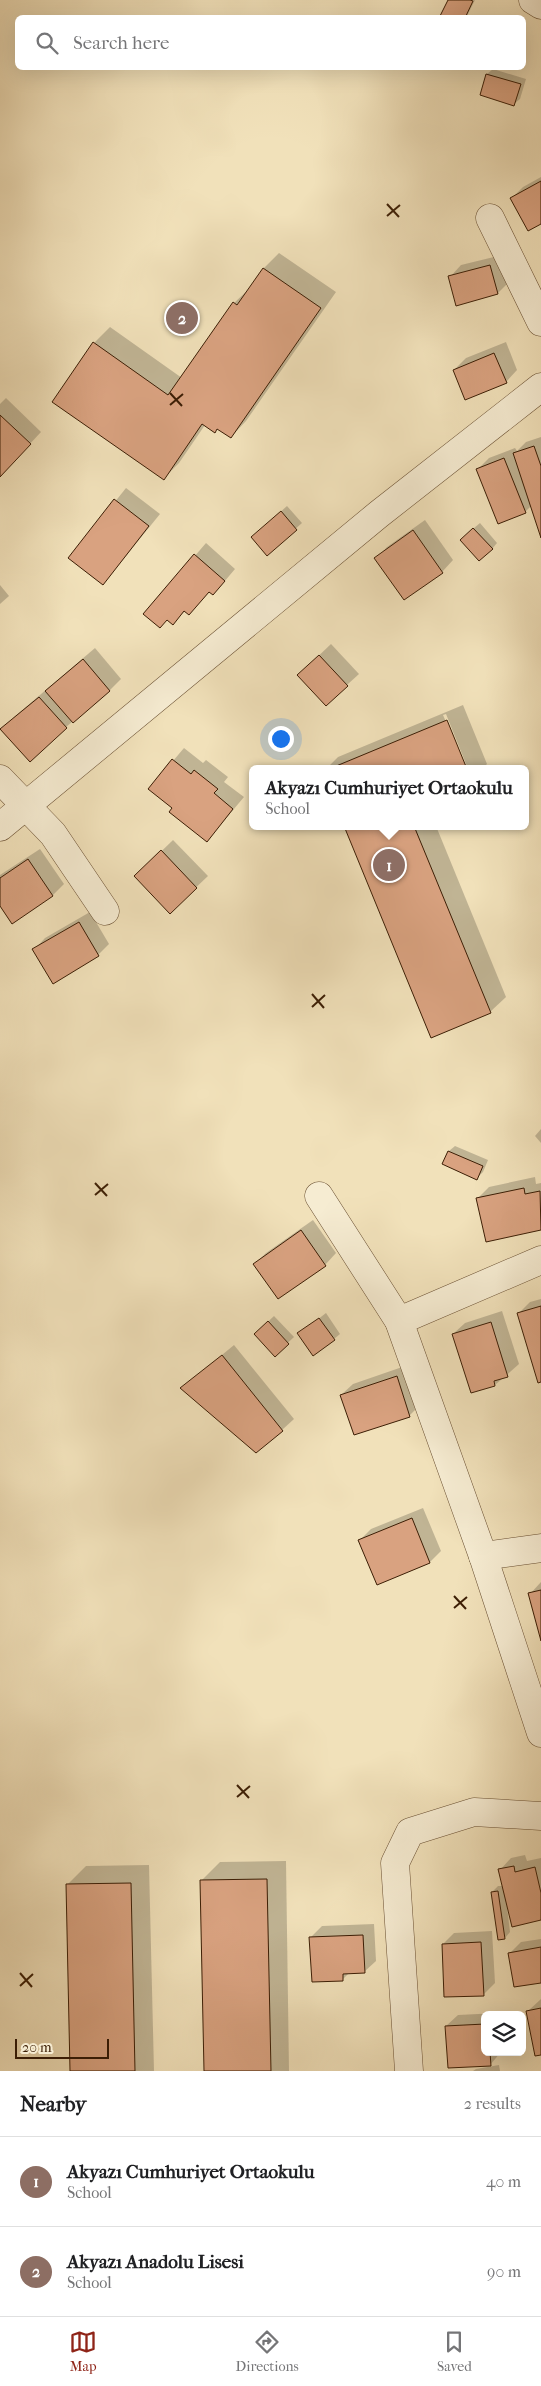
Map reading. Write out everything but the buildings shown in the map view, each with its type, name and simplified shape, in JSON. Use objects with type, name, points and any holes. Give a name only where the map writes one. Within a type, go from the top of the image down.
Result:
[{"type":"street","points":[[533,0],[541,5]]},
{"type":"street","points":[[490,218],[541,322]]},
{"type":"street","points":[[0,827],[28,806],[379,514],[541,387]]},
{"type":"street","points":[[0,779],[53,834],[105,912]]},
{"type":"street","points":[[319,1196],[399,1321],[483,1556],[541,1734]]},
{"type":"street","points":[[399,1321],[541,1260]]},
{"type":"street","points":[[483,1556],[541,1548]]},
{"type":"street","points":[[409,2071],[395,1863],[410,1832],[474,1812],[541,1816]]},
{"type":"place","name":"Akyazı Anadolu Lisesi","points":[[182,318]]},
{"type":"place","name":"Akyazı Cumhuriyet Ortaokulu","points":[[389,865]]}]
